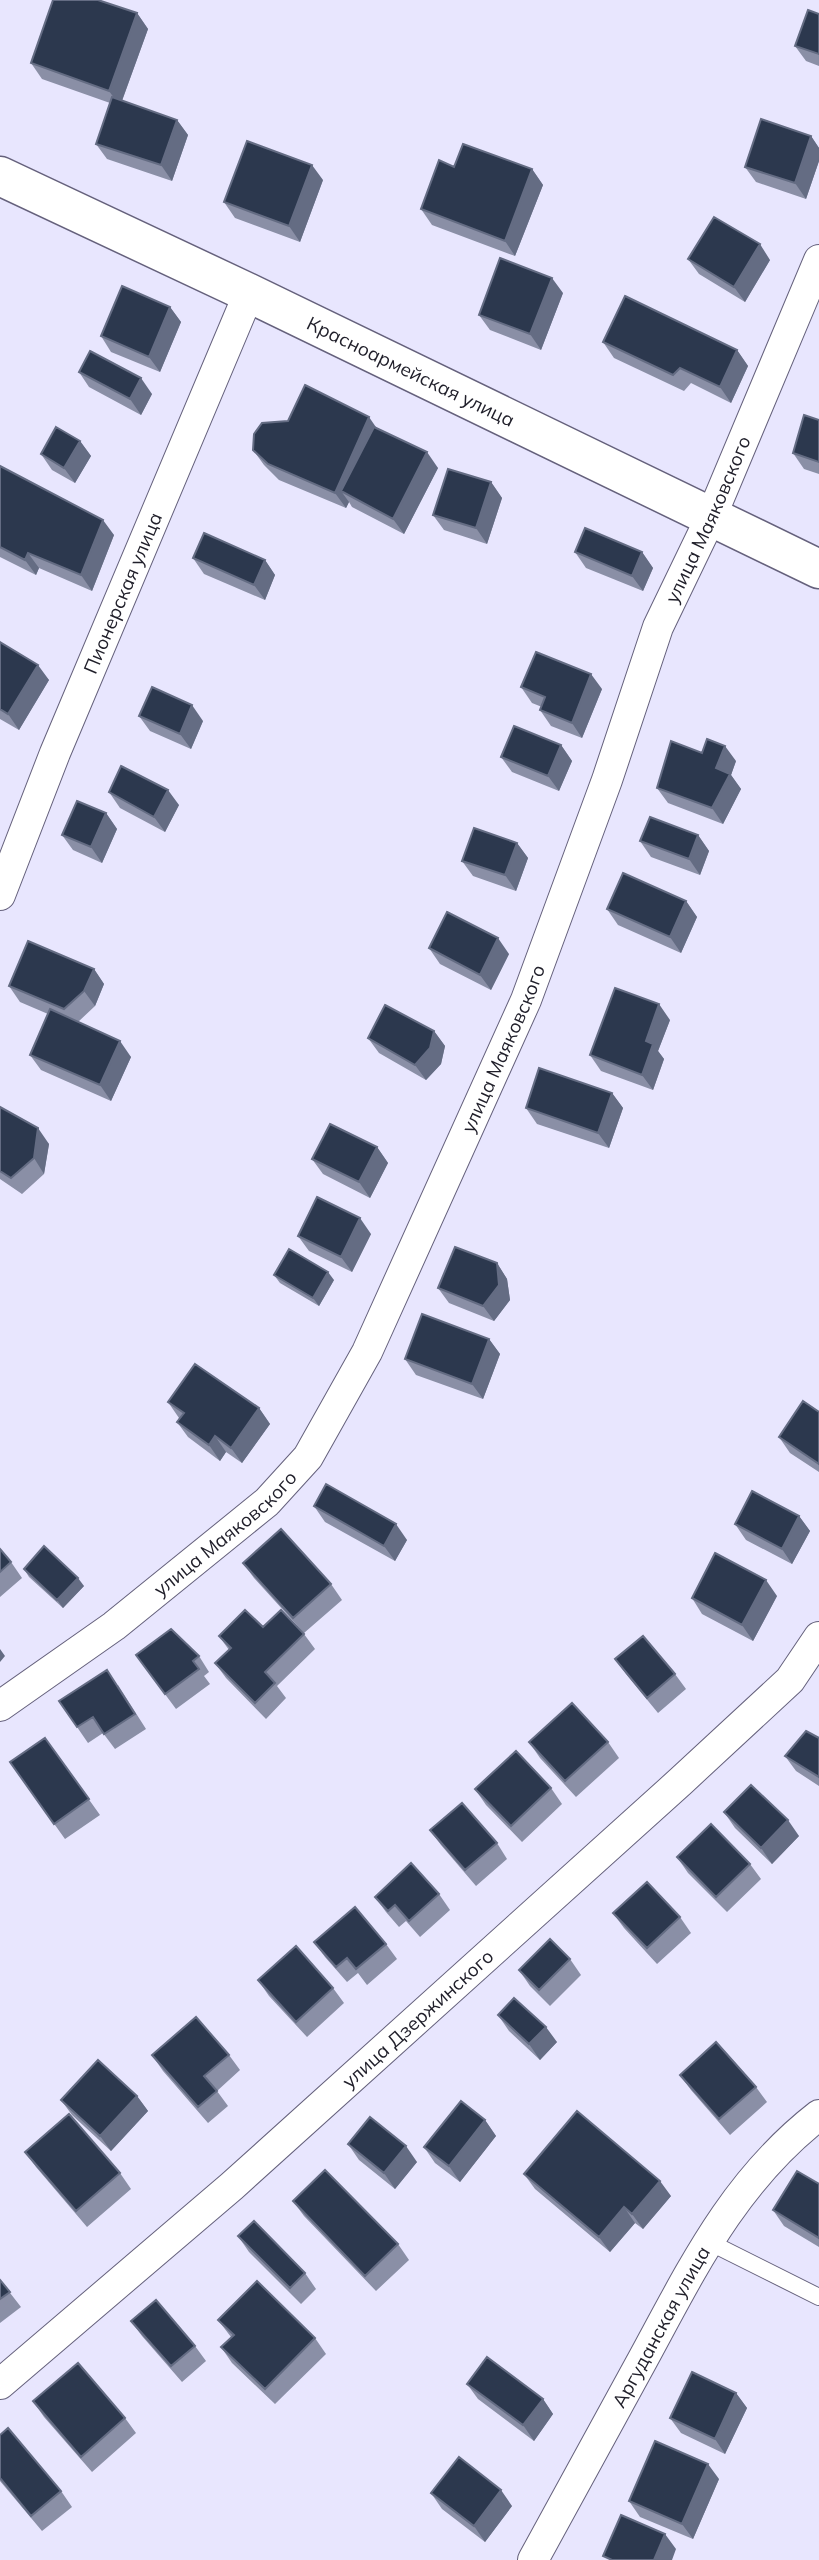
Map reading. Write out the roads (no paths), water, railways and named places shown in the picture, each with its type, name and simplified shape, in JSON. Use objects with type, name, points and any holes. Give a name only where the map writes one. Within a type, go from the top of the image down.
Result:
[{"type":"street","name":"Красноармейская улица","points":[[0,176],[249,293],[819,569]]},
{"type":"street","name":"улица Маяковского","points":[[0,1706],[114,1626],[267,1502],[308,1457],[337,1409],[367,1352],[526,1000],[607,779],[658,628],[711,517],[819,260]]},
{"type":"street","name":"Пионерская улица","points":[[0,895],[55,753],[249,293]]},
{"type":"street","name":"улица Дзержинского","points":[[0,2384],[232,2186],[681,1781],[790,1680],[819,1637]]},
{"type":"street","name":"Аргуданская улица","points":[[533,2560],[707,2241],[745,2187],[797,2132],[819,2115]]},
{"type":"lane","points":[[707,2241],[819,2297]]}]
